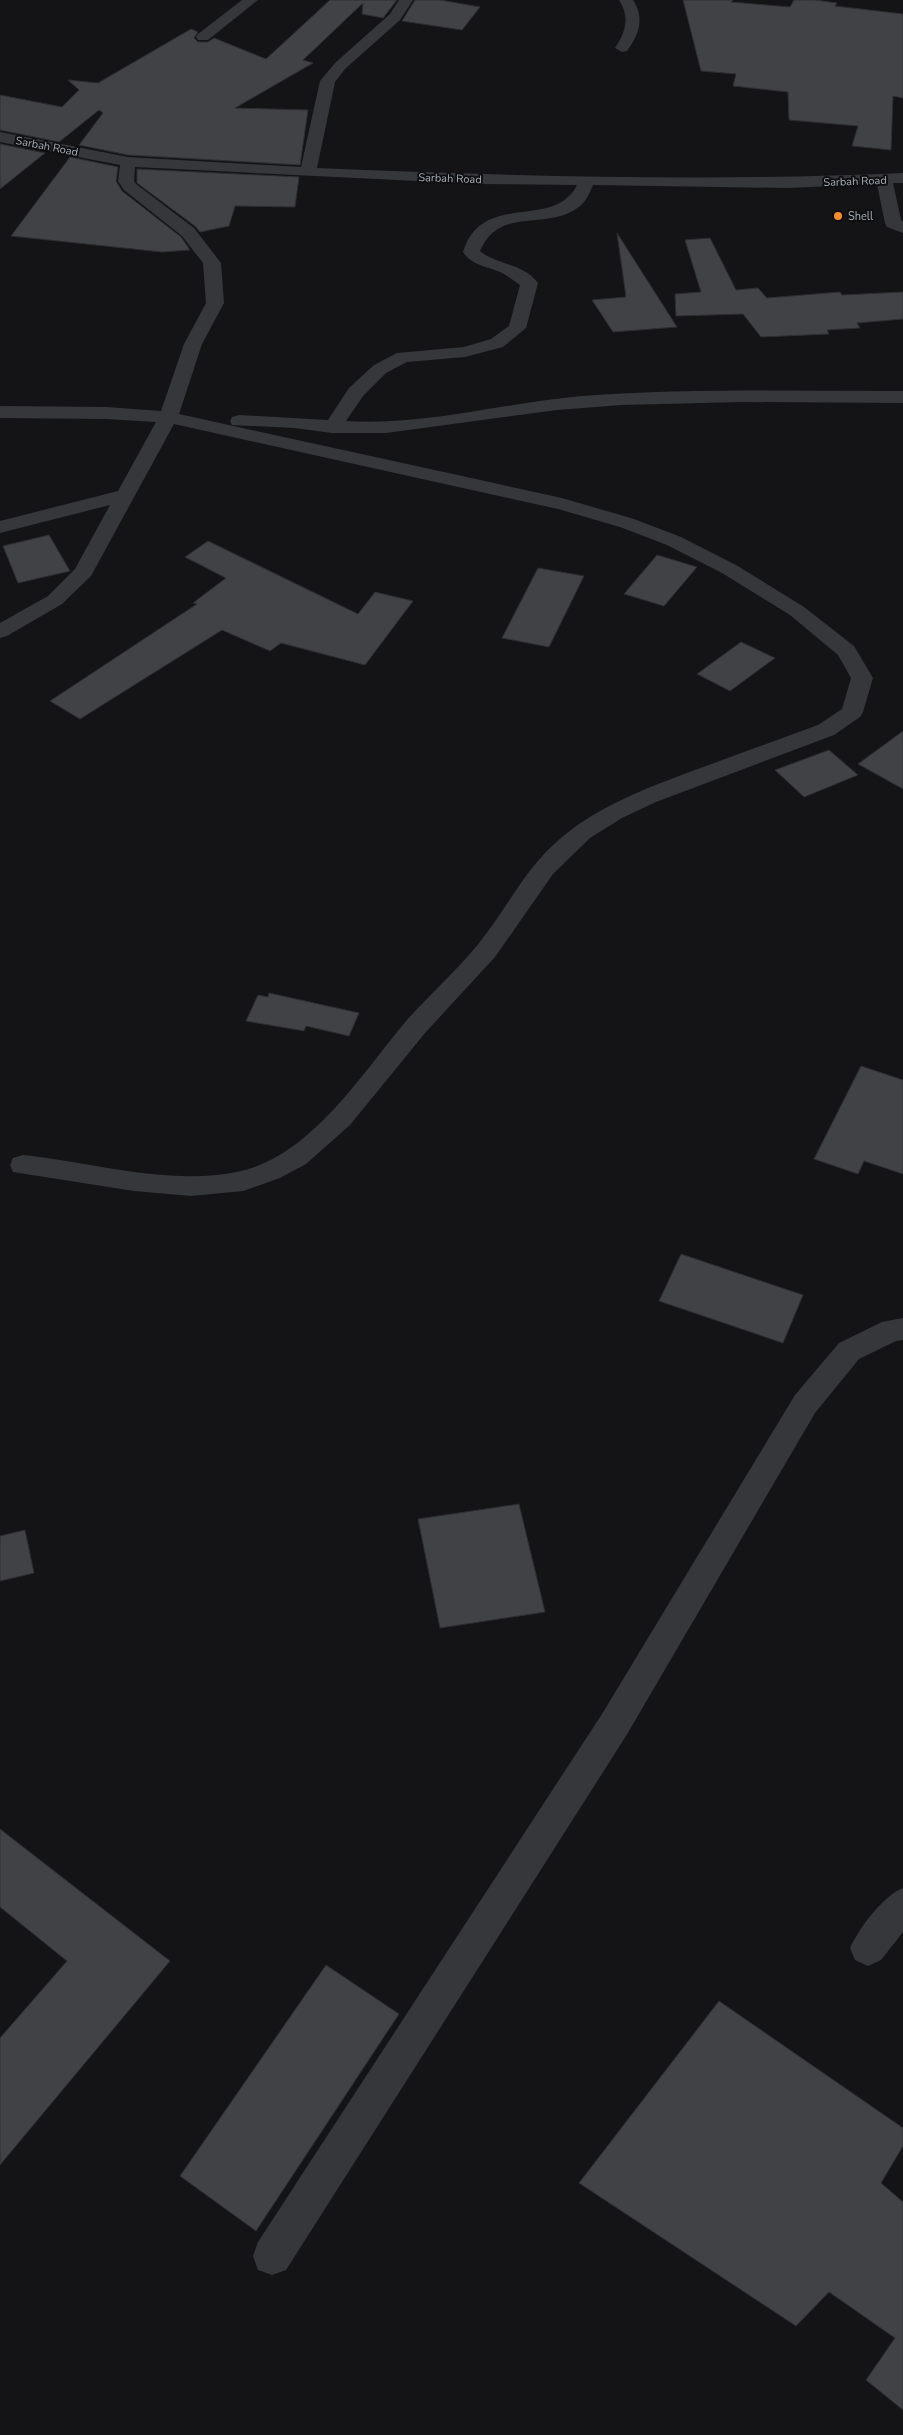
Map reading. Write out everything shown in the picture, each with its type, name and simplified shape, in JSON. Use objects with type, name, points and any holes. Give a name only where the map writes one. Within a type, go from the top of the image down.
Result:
[{"type":"street","points":[[203,37],[251,0]]},
{"type":"street","points":[[308,172],[328,81],[340,66],[395,17],[406,0]]},
{"type":"street","points":[[622,48],[628,40],[634,20],[633,9],[626,0]]},
{"type":"street","name":"Sarbah Road","points":[[0,137],[128,162],[308,172],[478,179],[788,183],[903,178]]},
{"type":"street","points":[[0,632],[55,600],[84,572],[168,417],[193,344],[215,303],[212,263],[188,232],[130,187],[126,181],[128,162]]},
{"type":"street","points":[[332,427],[356,392],[380,369],[403,357],[465,352],[497,343],[517,328],[529,283],[508,269],[479,259],[471,252],[474,241],[483,230],[500,220],[564,209],[575,203],[588,180]]},
{"type":"street","points":[[884,180],[893,223],[903,228]]},
{"type":"street","points":[[199,423],[279,421],[332,427],[386,427],[581,402],[664,398],[903,397]]},
{"type":"street","points":[[0,412],[106,413],[168,417],[562,504],[627,523],[674,541],[729,569],[798,611],[846,651],[862,678],[852,712],[826,730],[643,798],[595,824],[566,846],[528,891],[487,950],[417,1026],[332,1128],[285,1166],[243,1181],[194,1185],[154,1183],[60,1168],[23,1166]]},
{"type":"street","points":[[0,527],[126,495]]},
{"type":"street","points":[[272,2256],[614,1725],[804,1404],[849,1351],[892,1330],[903,1329]]},
{"type":"street","points":[[868,1948],[903,1905]]},
{"type":"building","points":[[330,0],[397,0],[383,18],[362,14],[363,3],[303,60],[313,63],[235,108],[308,110],[300,165],[128,155],[79,145],[103,113],[99,110],[59,142],[0,130],[0,95],[62,107],[79,90],[68,80],[98,83],[191,29],[198,32],[194,38],[198,42],[208,42],[214,38],[266,59]]},
{"type":"building","points":[[415,0],[440,0],[480,7],[462,30],[402,21]]},
{"type":"building","points":[[683,0],[733,0],[731,2],[790,7],[794,0],[815,0],[837,3],[835,6],[903,14],[903,98],[893,96],[891,150],[852,146],[858,126],[789,120],[788,92],[733,86],[736,74],[701,71]]},
{"type":"building","points":[[0,144],[45,153],[0,189]]},
{"type":"building","points":[[70,157],[118,167],[116,181],[122,191],[181,237],[190,250],[162,252],[11,236]]},
{"type":"building","points":[[137,169],[299,177],[295,207],[235,206],[229,226],[200,232],[195,226],[137,183]]},
{"type":"building","points":[[617,233],[677,327],[613,332],[592,300],[626,297]]},
{"type":"building","points":[[710,238],[736,290],[758,288],[767,298],[840,292],[842,295],[903,292],[903,319],[857,323],[860,328],[827,330],[829,334],[761,337],[743,314],[676,316],[675,294],[701,292],[685,240]]},
{"type":"building","points":[[49,535],[70,571],[18,583],[3,546]]},
{"type":"building","points":[[208,541],[358,614],[375,592],[413,601],[365,665],[281,643],[270,651],[222,630],[80,719],[50,701],[197,604],[193,603],[226,578],[185,557]]},
{"type":"building","points":[[657,555],[697,567],[664,606],[624,594]]},
{"type":"building","points":[[538,568],[584,576],[549,647],[502,638]]},
{"type":"building","points":[[741,642],[775,658],[730,691],[697,674]]},
{"type":"building","points":[[903,731],[903,789],[858,764]]},
{"type":"building","points":[[829,750],[858,775],[804,797],[775,770]]},
{"type":"building","points":[[269,993],[359,1013],[349,1036],[306,1026],[304,1031],[246,1021],[258,995],[268,997]]},
{"type":"building","points":[[861,1066],[903,1080],[903,1174],[864,1161],[858,1174],[814,1159]]},
{"type":"building","points":[[681,1254],[803,1295],[783,1343],[659,1301]]},
{"type":"building","points":[[519,1504],[545,1612],[440,1628],[418,1519]]},
{"type":"building","points":[[25,1530],[34,1573],[0,1581],[0,1536]]},
{"type":"building","points":[[0,1829],[170,1961],[0,2165],[0,2038],[67,1961],[0,1907]]},
{"type":"building","points":[[326,1965],[399,2014],[256,2231],[180,2176]]},
{"type":"building","points":[[719,2001],[903,2128],[903,2146],[881,2183],[903,2202],[903,2410],[866,2380],[895,2338],[829,2292],[796,2326],[579,2183]]},
{"type":"place","name":"Shell","points":[[838,216]]}]
